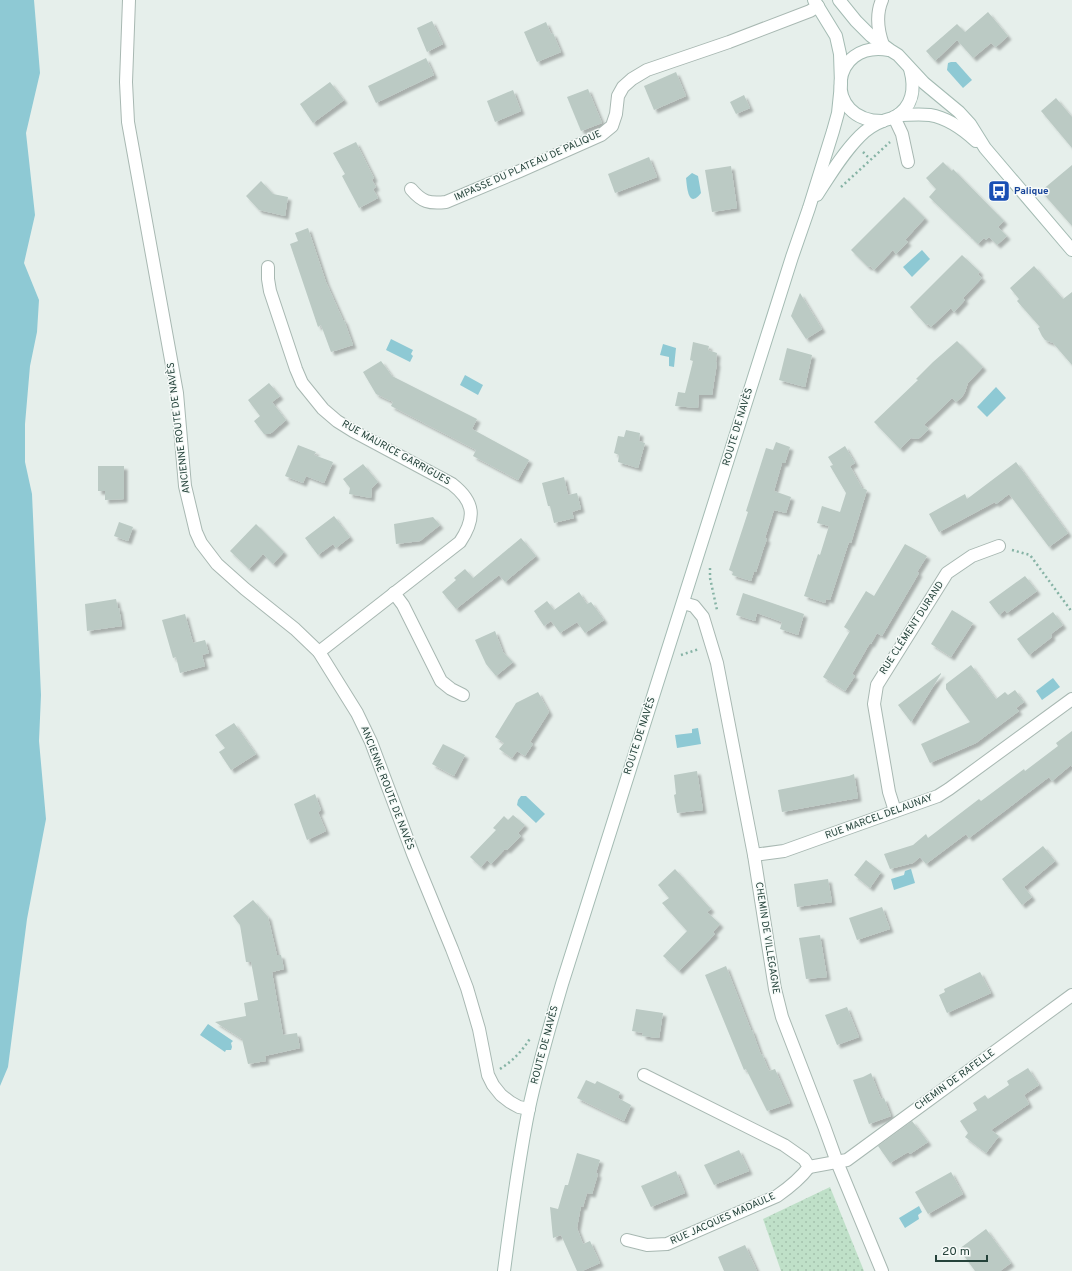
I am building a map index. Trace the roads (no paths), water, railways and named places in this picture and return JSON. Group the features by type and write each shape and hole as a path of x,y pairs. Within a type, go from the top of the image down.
{"street":[{"name":"ANCIENNE ROUTE DE NAVÈS","path":"129,0 126,82 128,122 177,393 184,486 196,532 209,554 227,573 295,628 319,652 357,713 371,742 412,854 467,988 480,1029 488,1075 493,1085 501,1095 515,1104 529,1109"},
{"path":"839,0 856,21 871,36 905,61 910,69 924,83 959,112 970,124 985,148 1072,250"},
{"path":"882,0 878,17 878,27 886,48"},
{"path":"816,3 836,36 840,54 842,94 846,104 853,112 862,118 872,121 929,115 942,118 953,123 985,148"},
{"name":"IMPASSE DU PLATEAU DE PALIQUE","path":"411,189 418,197 426,202 446,202 594,138 607,131 612,126 616,114 618,96 623,87 632,79 647,70 729,42 810,11 816,3"},
{"path":"809,208 838,113 843,72 848,62 857,54 867,50 886,48"},
{"path":"809,208 837,164 853,143 866,131 892,118 907,106 913,94 914,81 910,69"},
{"path":"892,118 902,134 908,162"},
{"name":"ROUTE DE NAVÈS","path":"504,1271 529,1109 536,1077 562,984 792,257 809,208"},
{"name":"RUE MAURICE GARRIGUES","path":"268,267 270,291 296,369 302,383 312,397 323,409 348,428 452,484 467,498 471,508 471,519 468,531 460,542 319,652"},
{"name":"RUE CLÉMENT DURAND","path":"895,811 889,792 874,704 877,685 881,676 947,573 972,556 999,546"},
{"path":"394,593 403,605 441,681 451,689 463,695"},
{"name":"CHEMIN DE VILLEGAGNE","path":"683,603 694,606 707,624 717,663 754,855 778,1003 782,1018 824,1126 836,1162 882,1271"},
{"name":"RUE MARCEL DELAUNAY","path":"754,855 784,851 927,800 949,789 1072,699"},
{"name":"CHEMIN DE RAFELLE","path":"836,1162 846,1160 1072,995"},
{"path":"644,1076 784,1145 804,1159 809,1167 836,1162"},
{"name":"RUE JACQUES MADAULE","path":"627,1240 647,1245 667,1244 777,1196 801,1178 809,1167"}],"water":[{"path":"0,0 34,0 40,73 26,133 35,215 24,263 39,300 37,332 30,366 25,424 25,462 32,494 41,695 39,741 46,819 27,919 8,1067 0,1086"},
{"path":"956,62 972,80 963,88 947,70 948,63"},
{"path":"692,173 698,176 701,193 697,198 693,199 689,195 686,178"},
{"path":"922,250 930,259 912,277 903,267"},
{"path":"391,339 413,350 411,354 413,356 410,362 386,350"},
{"path":"663,344 676,348 674,367 669,366 669,357 660,355"},
{"path":"465,375 483,385 478,395 460,385"},
{"path":"996,387 1006,398 987,417 977,407"},
{"path":"1053,678 1060,687 1042,700 1036,691"},
{"path":"698,728 701,744 677,748 675,735 692,733 692,729"},
{"path":"521,796 526,796 545,814 536,823 517,805"},
{"path":"911,869 915,883 894,890 891,879 904,875 905,871"},
{"path":"208,1024 233,1041 231,1043 231,1050 226,1050 225,1052 200,1035"},
{"path":"919,1206 922,1212 918,1215 919,1219 905,1228 899,1218"}],"place":[{"name":"Palique","path":"999,191"}]}
